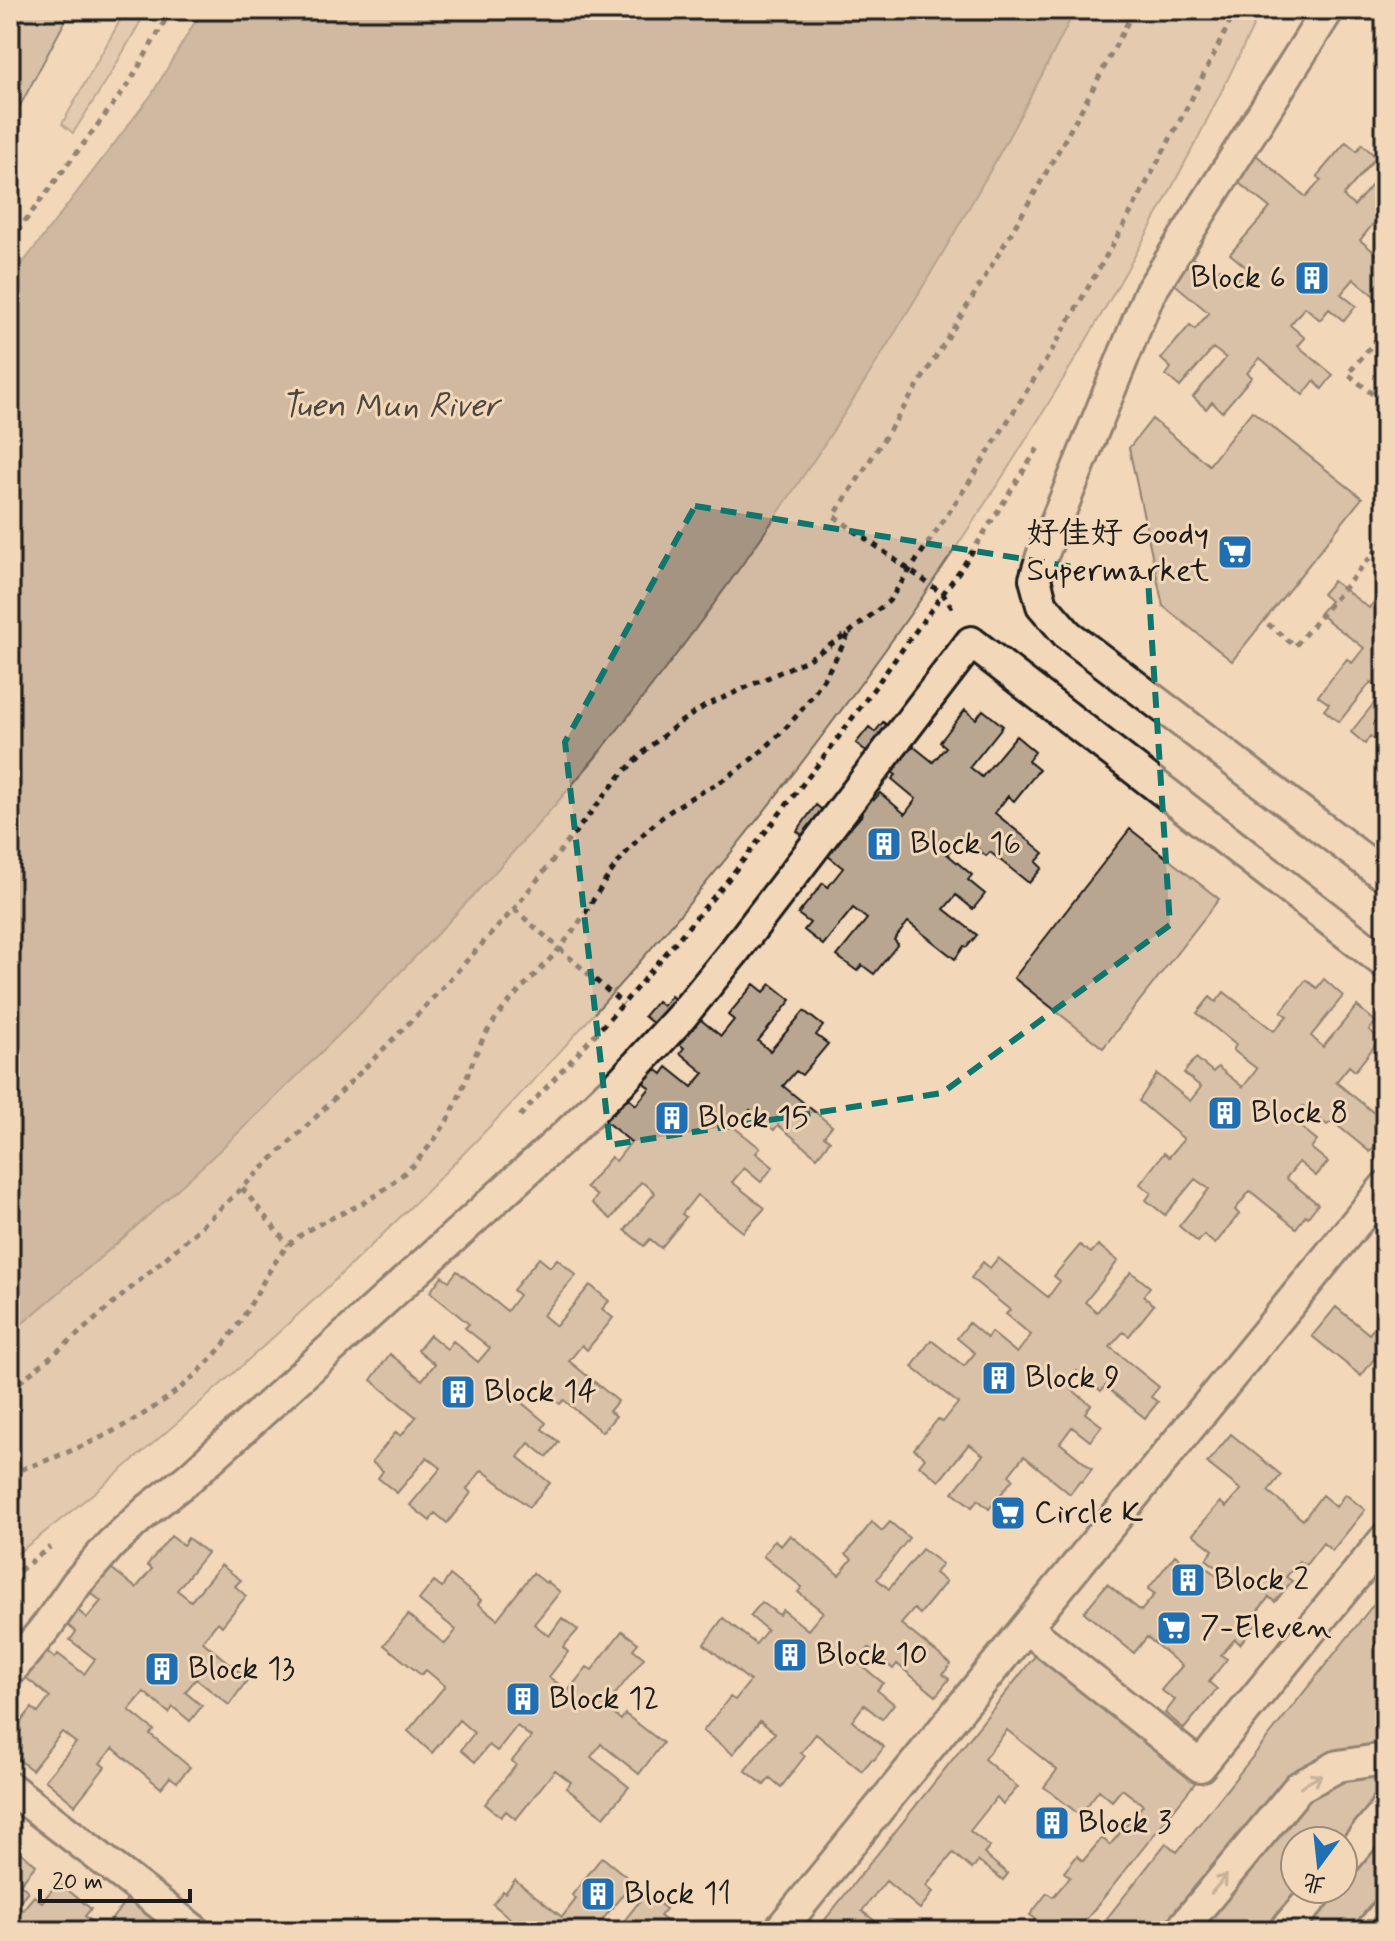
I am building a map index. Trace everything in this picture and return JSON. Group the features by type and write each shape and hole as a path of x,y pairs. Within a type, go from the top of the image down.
{"lane":[{"path":"1328,10 1149,294 1035,579 1042,605 1068,635 1385,876"},
{"path":"10,1671 111,1544 189,1478 624,1079 681,1017 733,953 971,642 1385,963"},
{"path":"779,1931 1385,1187"},
{"path":"1027,1628 1200,1766 1385,1539"},
{"path":"1180,1931 1299,1787 1338,1766 1385,1759"},
{"path":"10,1788 195,1931"},
{"path":"1359,1843 1385,1813"},
{"path":"1284,1931 1306,1905"},
{"path":"1371,1931 1385,1914"}],"path":[{"path":"10,241 130,82 171,10"},
{"path":"971,642 943,594 834,516 962,315 1045,174 1134,10"},
{"path":"10,1390 199,1229 316,1117 419,1013 514,909 620,776 659,740 705,706 807,660 889,601 972,478 1051,352 1124,225 1236,10"},
{"path":"1385,329 1348,374 1385,404"},
{"path":"513,1124 623,1004 727,881 809,776 943,594 1040,445"},
{"path":"1268,624 1295,646 1385,540"},
{"path":"10,1473 75,1449 122,1427 184,1387 213,1358 238,1326 271,1266 288,1245 308,1230 361,1204 389,1186 414,1164 438,1135 458,1101 485,1035 503,1007 559,949 618,863 648,829 683,802 752,759 781,734 807,705 831,670 850,632"},
{"path":"514,909 623,1004"},
{"path":"242,1188 288,1245"},
{"path":"10,1578 56,1542"}],"highlighted area":[{"path":"695,506 1148,579 1170,925 942,1093 610,1145 565,742"}],"shaded area":[{"path":"126,10 147,10 73,133 62,124"},
{"path":"1075,10 1261,10 1171,189 1072,364 965,534 850,698 727,857 597,1010 460,1157 317,1297 167,1432 10,1559 10,1334 123,1238 246,1125 365,1009 480,888 591,763 677,653 759,540 990,171"}],"water":[{"name":"Tuen Mun River","path":"202,10 1075,10 968,209 870,373 737,572 642,699 477,892 322,1052 163,1203 10,1334 10,280 152,94"}],"building":[{"path":"14,10 71,10 12,121 10,18"},
{"name":"Block 6","path":"1346,142 1357,151 1362,144 1376,157 1343,196 1354,206 1385,170 1385,219 1378,228 1373,224 1360,240 1385,261 1385,305 1354,279 1341,294 1356,306 1344,321 1329,309 1320,320 1305,307 1290,325 1305,338 1298,346 1333,375 1322,389 1314,381 1303,395 1260,358 1247,373 1252,377 1222,412 1212,402 1206,409 1193,397 1226,358 1213,348 1180,387 1166,375 1171,368 1161,359 1190,325 1195,329 1209,313 1158,270 1178,246 1213,275 1220,268 1236,281 1247,268 1230,254 1270,208 1234,179 1255,154 1306,197 1321,180 1317,176"},
{"name":"好佳好 Goody Supermarket","path":"1252,411 1362,498 1232,661 1163,606 1129,448 1152,419 1209,465"},
{"path":"1333,581 1369,608 1376,600 1385,608 1385,742 1382,746 1370,736 1365,744 1351,732 1383,692 1371,682 1339,722 1324,710 1329,704 1318,696 1347,659 1352,663 1364,648 1319,614 1330,601 1322,594"},
{"name":"Block 16","path":"965,710 976,719 983,710 1003,726 970,767 982,777 1016,736 1035,752 1028,761 1039,770 1014,801 1008,796 995,813 1044,853 1036,862 1042,868 1029,883 990,852 986,856 962,836 947,854 972,875 968,880 985,894 973,909 956,895 944,909 977,935 955,959 908,922 894,940 898,944 874,974 862,965 857,971 837,956 867,919 853,908 823,945 804,930 810,923 798,914 823,883 828,887 843,868 797,831 816,805 848,831 862,815 845,801 856,787 874,800 880,793 905,814 916,799 892,779 896,775 856,743 869,727 875,732 883,722 933,762 946,747 940,742"},
{"path":"1130,829 1219,899 1103,1048 1014,978"},
{"name":"Block 8","path":"1324,979 1343,996 1311,1036 1323,1047 1357,1006 1376,1022 1369,1030 1380,1039 1355,1071 1349,1066 1336,1082 1385,1122 1377,1132 1383,1137 1370,1152 1332,1121 1327,1125 1303,1106 1292,1120 1317,1140 1311,1148 1328,1162 1316,1176 1299,1162 1286,1178 1318,1204 1308,1217 1306,1215 1296,1228 1250,1191 1235,1210 1239,1214 1215,1244 1204,1235 1198,1242 1179,1226 1209,1189 1195,1179 1165,1215 1146,1200 1151,1193 1140,1184 1164,1153 1169,1157 1184,1139 1139,1101 1157,1074 1190,1101 1201,1087 1184,1073 1196,1058 1213,1072 1218,1067 1243,1087 1257,1069 1233,1050 1236,1045 1197,1013 1210,997 1216,1002 1224,992 1274,1031 1287,1016 1281,1012 1306,980 1317,988"},
{"name":"Block 15","path":"754,984 764,992 771,984 791,1000 758,1041 770,1051 804,1011 823,1026 816,1035 828,1044 802,1075 796,1071 783,1086 832,1126 824,1136 830,1141 817,1157 778,1125 774,1130 750,1110 735,1128 760,1148 756,1153 773,1167 761,1182 744,1168 732,1182 765,1208 743,1232 697,1195 682,1214 686,1217 661,1248 650,1239 644,1246 625,1230 655,1193 649,1187 641,1182 611,1219 592,1203 597,1196 586,1187 611,1157 616,1161 631,1142 585,1105 604,1078 636,1105 650,1088 632,1074 644,1060 662,1074 667,1067 692,1087 704,1073 680,1053 684,1048 644,1016 657,1001 663,1006 671,996 721,1036 734,1020 728,1015"},
{"name":"Block 9","path":"1080,1245 1091,1253 1098,1245 1118,1261 1085,1302 1097,1312 1131,1272 1150,1287 1143,1296 1154,1305 1129,1336 1123,1332 1110,1347 1159,1387 1151,1397 1158,1402 1145,1418 1105,1386 1101,1391 1077,1371 1065,1384 1091,1405 1085,1413 1102,1426 1090,1441 1072,1427 1060,1443 1092,1469 1082,1482 1070,1494 1024,1456 1009,1475 1013,1479 989,1509 978,1500 972,1507 953,1492 983,1455 969,1444 939,1481 919,1465 925,1458 914,1449 938,1419 943,1422 958,1403 912,1367 931,1340 964,1366 975,1353 957,1338 969,1323 987,1338 991,1332 1017,1353 1031,1335 1006,1314 1010,1310 971,1278 983,1262 990,1268 998,1258 1048,1297 1060,1281 1054,1276"},
{"name":"Block 14","path":"539,1258 550,1267 557,1259 576,1275 543,1315 556,1326 590,1285 609,1301 602,1309 613,1318 587,1350 582,1345 569,1361 618,1401 609,1411 616,1416 602,1432 564,1400 560,1404 535,1385 521,1402 546,1423 542,1429 559,1442 547,1457 529,1443 518,1457 550,1483 529,1507 482,1470 467,1489 471,1493 447,1523 435,1513 430,1521 410,1505 441,1468 427,1457 397,1493 378,1478 383,1471 372,1462 396,1432 401,1436 416,1417 371,1380 390,1354 422,1380 435,1364 418,1350 430,1335 447,1349 453,1341 478,1362 490,1348 465,1328 469,1324 430,1292 442,1276 449,1281 457,1271 507,1311 519,1295 513,1290"},
{"path":"1385,1300 1385,1368 1374,1359 1361,1376 1312,1336 1336,1307 1369,1334 1383,1317 1376,1312"},
{"name":"Block 2","path":"1231,1434 1281,1475 1268,1491 1303,1520 1322,1495 1336,1507 1345,1494 1365,1510 1332,1551 1323,1543 1305,1566 1299,1561 1286,1577 1292,1581 1275,1602 1269,1597 1251,1619 1257,1623 1240,1644 1235,1639 1221,1655 1227,1659 1209,1682 1217,1689 1184,1729 1165,1713 1175,1700 1161,1690 1182,1666 1147,1637 1134,1653 1084,1612 1107,1584 1141,1611 1155,1594 1148,1589 1175,1555 1195,1572 1202,1564 1225,1583 1230,1578 1206,1559 1213,1550 1193,1534 1220,1502 1226,1507 1241,1490 1207,1463"},
{"name":"Block 10","path":"872,1522 882,1531 890,1522 909,1538 877,1579 889,1589 922,1549 942,1564 935,1573 946,1582 920,1614 914,1609 901,1624 951,1664 943,1674 949,1679 936,1696 897,1664 893,1669 869,1648 857,1662 883,1683 877,1690 894,1704 882,1719 864,1705 852,1721 884,1747 862,1771 816,1734 801,1753 805,1756 781,1787 770,1778 764,1785 745,1770 775,1733 760,1721 733,1754 703,1731 730,1697 735,1700 750,1681 704,1644 723,1618 756,1644 767,1630 750,1616 762,1602 779,1615 783,1610 808,1630 823,1612 798,1592 802,1587 763,1556 775,1540 781,1546 790,1535 839,1575 852,1559 846,1554"},
{"name":"Block 13","path":"171,1536 183,1545 188,1538 207,1553 177,1590 191,1601 221,1565 241,1580 235,1586 246,1596 222,1626 218,1622 202,1641 248,1679 229,1705 196,1679 185,1692 202,1706 190,1721 173,1707 169,1713 144,1692 129,1710 154,1730 150,1734 190,1767 177,1782 170,1777 161,1788 113,1748 100,1763 105,1767 75,1805 45,1780 76,1743 62,1732 32,1770 10,1753 10,1735 32,1708 38,1713 50,1697 10,1665 10,1634 16,1626 55,1658 58,1654 84,1674 95,1659 70,1640 76,1632 59,1618 70,1604 87,1618 101,1601 68,1575 90,1551 136,1588 152,1569 147,1565"},
{"name":"Block 12","path":"533,1573 560,1592 534,1624 549,1636 562,1618 578,1630 563,1647 568,1652 549,1677 568,1691 587,1667 592,1670 622,1631 638,1643 633,1649 644,1658 605,1707 621,1720 625,1714 663,1743 639,1774 601,1744 591,1757 629,1787 604,1817 566,1788 571,1782 555,1770 516,1819 506,1811 501,1817 485,1804 516,1765 512,1761 531,1737 517,1726 497,1751 489,1745 475,1762 461,1750 474,1733 459,1720 432,1753 408,1731 445,1686 426,1670 421,1675 384,1645 408,1615 445,1644 451,1637 456,1630 419,1600 434,1581 442,1587 450,1575 481,1600 478,1604 497,1619"},
{"path":"1385,1590 1385,1931 1097,1931 1166,1843 1177,1852"},
{"path":"1039,1651 1199,1778 1077,1931 816,1931"},
{"name":"Block 3","path":"1007,1730 1057,1770 1044,1787 1080,1815 1099,1790 1112,1801 1122,1789 1143,1805 1110,1845 1102,1838 1083,1861 1077,1856 1064,1872 1070,1877 1053,1897 1047,1893 1030,1915 1036,1919 1026,1931 888,1931 862,1911 886,1881 920,1909 933,1892 926,1886 953,1853 972,1869 979,1861 1003,1880 1008,1874 984,1854 990,1847 970,1831 997,1797 1003,1804 1018,1787 984,1759"},
{"path":"10,1844 36,1865 20,1884 28,1891 10,1913"},
{"name":"Block 11","path":"602,1857 633,1882 603,1919 617,1930 646,1893 666,1909 660,1916 672,1925 667,1931 525,1931 493,1904 515,1880 562,1917 576,1899 572,1895"},
{"path":"58,1882 91,1909 85,1916 103,1930 130,1896 159,1920 150,1931 10,1931 10,1916 15,1919 34,1896 42,1902"}],"place":[{"name":"Block 6","path":"1312,278"},
{"name":"好佳好 Goody Supermarket","path":"1235,552"},
{"name":"Block 16","path":"884,844"},
{"name":"Block 8","path":"1225,1113"},
{"name":"Block 15","path":"672,1118"},
{"name":"Block 9","path":"999,1378"},
{"name":"Block 14","path":"458,1392"},
{"name":"Circle K","path":"1008,1513"},
{"name":"Block 2","path":"1188,1580"},
{"name":"7-Eleven","path":"1174,1628"},
{"name":"Block 10","path":"790,1655"},
{"name":"Block 13","path":"162,1669"},
{"name":"Block 12","path":"523,1699"},
{"name":"Block 3","path":"1052,1823"},
{"name":"Block 11","path":"598,1894"}]}
